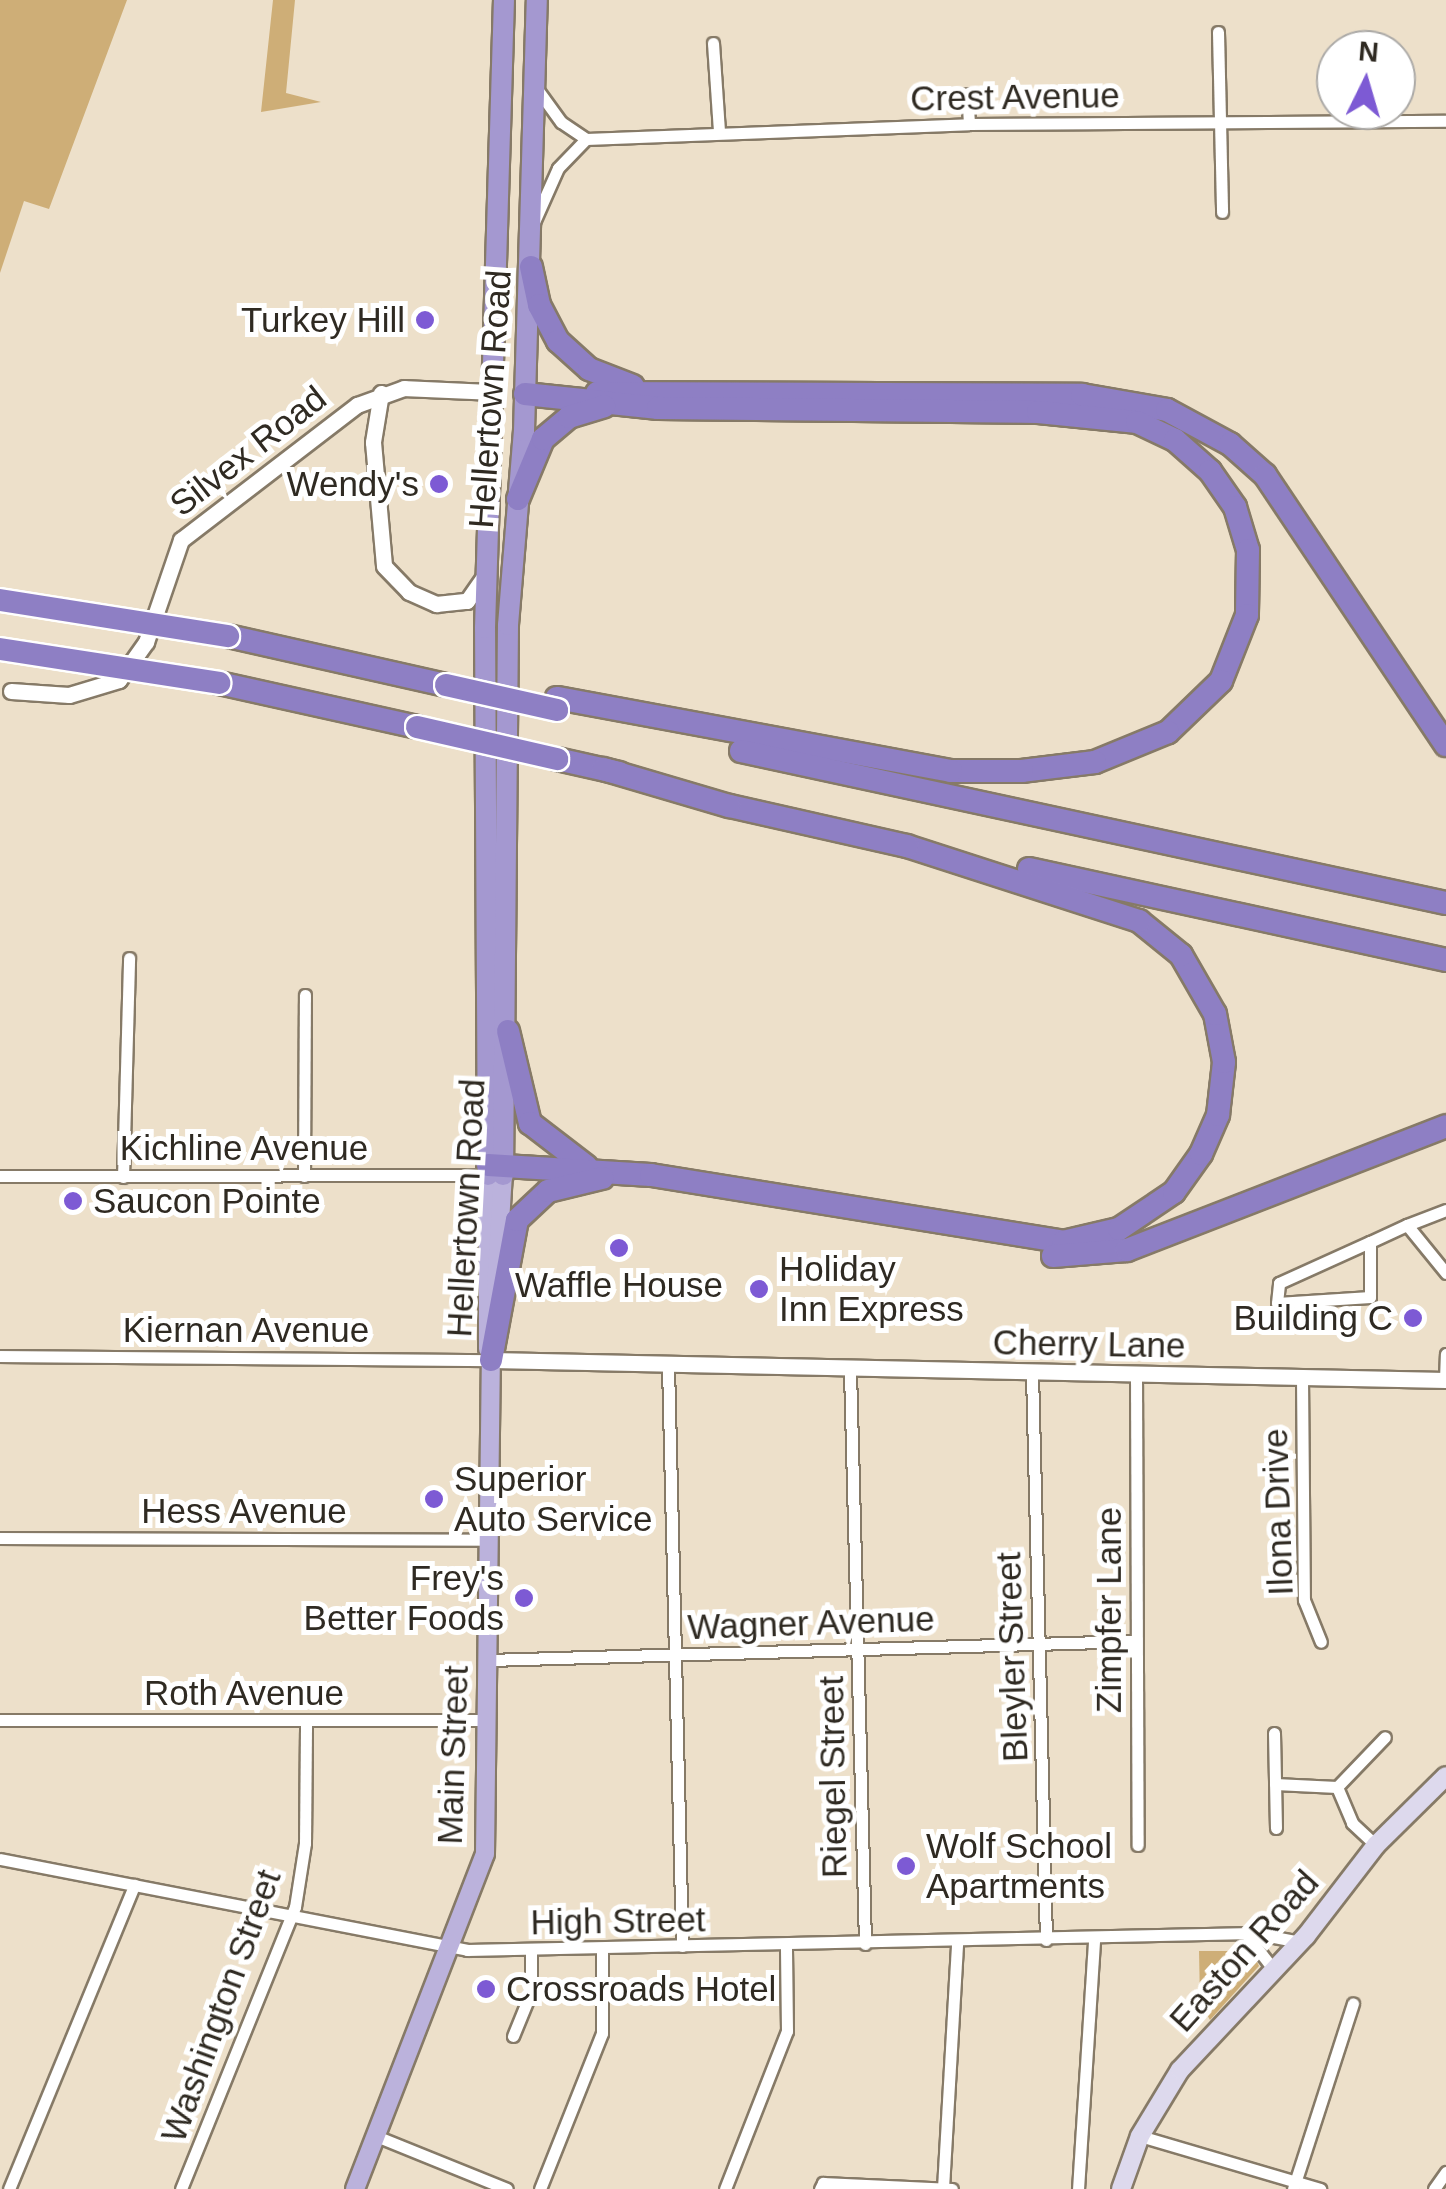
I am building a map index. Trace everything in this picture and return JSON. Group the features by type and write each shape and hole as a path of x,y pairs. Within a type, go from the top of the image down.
{"highway":[{"name":"Hellertown Road","path":"495,1170 486,549 504,0"},
{"name":"Hellertown Road","path":"495,1170 508,1031 507,649 531,267 536,0"},
{"path":"531,267 542,314 574,357 623,384 661,389"},
{"path":"525,394 661,389 1082,395 1130,400 1188,418 1265,475 1446,746"},
{"path":"0,600 228,636 446,685 918,766 1061,768 1122,754 1188,719 1227,672 1248,615 1248,550 1235,507 1191,454 1137,422 1038,412 619,405 494,392"},
{"path":"518,498 530,459 550,431 578,412 619,405"},
{"path":"0,650 219,684 1446,960"},
{"path":"557,704 1446,903"},
{"path":"495,1170 596,1173 990,1234 1076,1241 1119,1229 1174,1192 1213,1130 1224,1078 1215,1014 1192,970 1167,942 1121,912 907,846 728,806 603,769"},
{"path":"508,1031 530,1123 596,1173 1016,1252 1094,1255 1138,1246 1446,1126"},
{"path":"491,1360 518,1220 548,1191 596,1173"}],"main road":[{"name":"Hellertown Road","path":"491,1360 495,1170"},
{"name":"Main Street","path":"355,2189 485,1854 491,1360"},
{"name":"Easton Road","path":"1120,2189 1140,2136 1180,2070 1300,1942 1376,1846 1446,1776"}],"street":[{"path":"1218,32 1222,212"},
{"path":"713,43 719,130"},
{"path":"532,224 558,168 586,139 562,122 534,84"},
{"path":"967,94 969,124"},
{"name":"Crest Avenue","path":"586,139 719,130 969,124 1446,121"},
{"name":"Silvex Road","path":"10,691 69,695 119,680 146,642 181,540 381,392 494,392"},
{"path":"381,392 374,462 378,544 387,570 422,600 459,604 479,589 486,549"},
{"path":"123,1177 128,958"},
{"path":"304,1176 306,995"},
{"name":"Kichline Avenue","path":"0,1176 304,1176 495,1170"},
{"path":"1370,1242 1370,1297 1278,1302 1278,1283 1407,1225 1446,1210"},
{"path":"1407,1225 1446,1272"},
{"path":"1446,1354 1446,1380"},
{"name":"Kiernan Avenue","path":"0,1356 491,1360"},
{"name":"Cherry Lane","path":"491,1360 1446,1380"},
{"path":"668,1365 679,1655 682,1946"},
{"name":"Riegel Street","path":"850,1370 865,1944"},
{"name":"Bleyler Street","path":"1032,1372 1046,1940"},
{"name":"Zimpfer Lane","path":"1136,1375 1138,1845"},
{"name":"Ilona Drive","path":"1302,1378 1304,1600 1322,1642"},
{"name":"Hess Avenue","path":"0,1538 488,1540"},
{"name":"Wagner Avenue","path":"488,1660 1136,1640"},
{"name":"Roth Avenue","path":"0,1720 488,1720"},
{"name":"Washington Street","path":"181,2189 292,1916 305,1844 306,1720"},
{"path":"1274,1733 1276,1828"},
{"path":"1337,1788 1385,1737"},
{"path":"1275,1784 1337,1788"},
{"path":"1337,1788 1352,1823 1376,1846"},
{"name":"High Street","path":"0,1859 450,1949 786,1946 1250,1934 1292,1936 1300,1942"},
{"path":"9,2189 134,1885"},
{"path":"1250,1934 1274,1970"},
{"path":"1078,2189 1094,1939"},
{"path":"944,2188 957,1942"},
{"path":"725,2189 787,2031 786,1946"},
{"path":"540,2189 602,2033 602,1948"},
{"path":"513,2036 531,1992 531,1950"},
{"path":"1294,2186 1353,2004"},
{"path":"376,2136 507,2189"},
{"path":"1140,2136 1294,2186 1320,2189"},
{"path":"1434,2189 1446,2172"},
{"path":"821,2186 952,2189"}],"shaded area":[{"path":"0,0 127,0 49,209 24,201 0,273"},
{"path":"273,0 295,0 286,93 321,102 261,112"},
{"path":"1199,1951 1252,1951 1259,1966 1210,2020 1200,2002"}],"place":[{"name":"Turkey Hill","path":"425,320"},
{"name":"Wendy's","path":"439,484"},
{"name":"Saucon Pointe","path":"73,1201"},
{"name":"Waffle House","path":"619,1248"},
{"name":"Holiday Inn Express","path":"759,1289"},
{"name":"Building C","path":"1413,1318"},
{"name":"Superior Auto Service","path":"434,1499"},
{"name":"Frey's Better Foods","path":"524,1598"},
{"name":"Wolf School Apartments","path":"906,1866"},
{"name":"Crossroads Hotel","path":"486,1989"}]}
